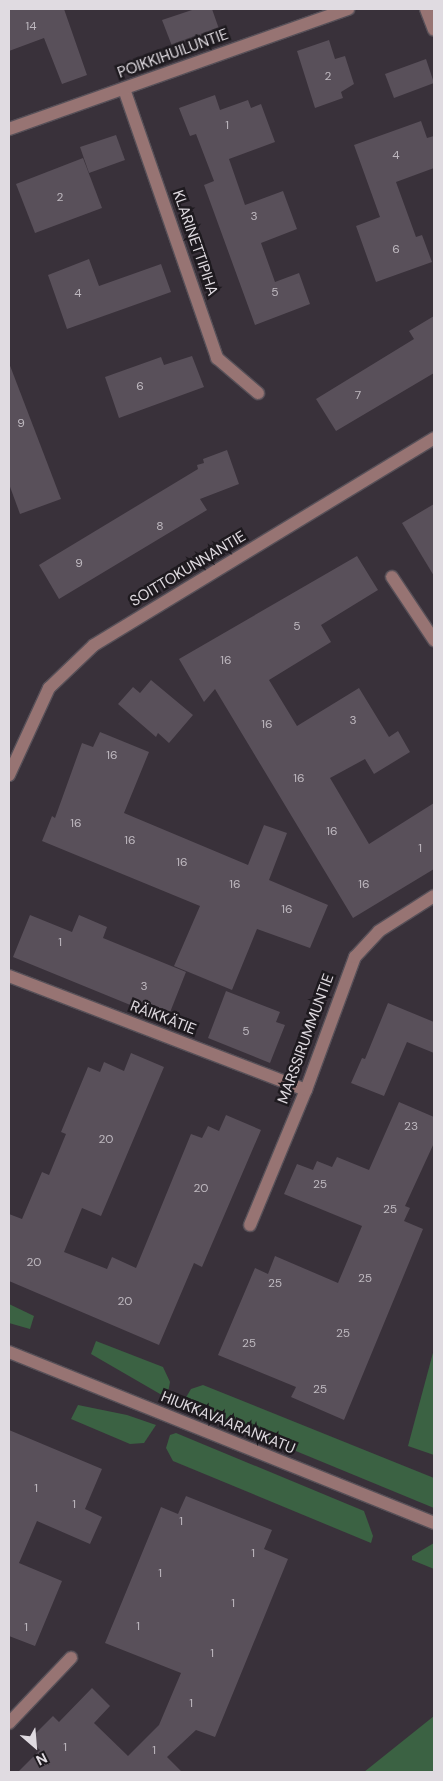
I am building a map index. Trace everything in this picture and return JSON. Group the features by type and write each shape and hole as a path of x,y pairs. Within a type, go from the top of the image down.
{"street":[{"name":"POIKKIHUILUNTIE","path":"9,129 348,9"},
{"path":"426,9 434,30"},
{"name":"KLARINETTIPIHA","path":"124,89 217,358 258,393"},
{"name":"SOITTOKUNNANTIE","path":"9,775 49,688 94,645 434,438"},
{"path":"392,577 434,640"},
{"name":"MARSSIRUMMUNTIE","path":"250,1225 306,1090 355,957 379,931 434,896"},
{"name":"RÄIKKÄTIE","path":"9,976 306,1090"},
{"name":"HIUKKAVAARANKATU","path":"9,1352 434,1523"},
{"path":"9,1723 71,1658"}],"green space":[{"path":"9,1304 34,1316 30,1329 9,1323"},
{"path":"96,1341 163,1367 170,1382 167,1398 91,1354"},
{"path":"434,1349 434,1455 408,1446"},
{"path":"203,1385 434,1478 434,1508 182,1404 191,1389"},
{"path":"78,1405 127,1415 156,1425 144,1443 130,1444 71,1419"},
{"path":"176,1433 364,1511 373,1536 371,1543 173,1461 166,1448 170,1435"},
{"path":"434,1543 434,1569 412,1560 412,1556"},
{"path":"434,1716 434,1772 364,1772"}],"building":[{"path":"9,9 64,9 87,75 62,84 44,38 9,51"},
{"path":"195,9 212,9 219,29 172,46 162,20"},
{"path":"329,40 335,59 345,56 354,84 341,92 343,98 315,108 297,51"},
{"path":"426,59 434,83 394,98 385,74"},
{"path":"215,95 220,110 248,100 251,108 261,104 275,142 229,159 245,205 283,191 297,229 261,243 275,282 299,273 310,304 255,325 204,185 214,181 196,134 190,136 179,108"},
{"path":"421,121 427,138 434,136 434,168 396,182 416,237 422,235 432,262 376,282 356,226 380,217 354,145"},
{"path":"116,135 125,160 89,173 80,147"},
{"path":"83,158 102,208 35,233 16,184"},
{"path":"89,259 99,286 161,264 171,292 67,329 48,275"},
{"path":"434,316 434,373 336,431 316,399 414,339 409,331"},
{"path":"192,356 204,387 119,418 105,377 161,357 164,365"},
{"path":"9,363 61,499 20,514 9,484"},
{"path":"227,450 239,484 200,499 207,510 59,599 39,565 198,469 197,465 204,463 203,459"},
{"path":"434,504 434,576 402,523"},
{"path":"357,556 378,590 321,625 331,642 269,680 297,726 359,688 389,737 398,731 410,752 374,774 365,759 330,778 369,844 434,803 434,869 353,918 215,689 204,702 179,659"},
{"path":"151,680 193,715 169,743 158,733 156,737 118,704 133,687 140,693"},
{"path":"100,732 149,752 124,813 248,865 264,825 287,833 269,880 328,905 310,948 257,929 232,990 174,966 200,906 42,841 52,816 55,818 82,743 93,747"},
{"path":"30,915 72,932 79,915 107,927 103,938 186,972 167,1020 13,957"},
{"path":"226,991 280,1012 276,1022 285,1025 270,1063 208,1038"},
{"path":"388,1003 434,1022 434,1053 407,1042 384,1096 351,1083 362,1058 365,1059"},
{"path":"131,1053 164,1067 101,1216 82,1208 64,1252 107,1269 112,1257 136,1268 191,1134 202,1138 208,1126 219,1131 226,1115 261,1130 202,1267 194,1263 159,1345 9,1281 9,1214 22,1219 42,1172 49,1175 66,1134 61,1132 88,1067 100,1072 104,1062 124,1071"},
{"path":"399,1102 434,1117 434,1143 405,1206 410,1208 404,1221 423,1229 344,1420 291,1397 296,1387 218,1355 255,1268 268,1274 275,1256 338,1283 362,1226 284,1194 297,1164 313,1170 317,1161 332,1167 337,1157 369,1170"},
{"path":"9,1430 102,1469 85,1509 102,1517 90,1544 37,1521 19,1563 62,1581 35,1646 9,1636"},
{"path":"186,1496 272,1530 264,1549 288,1559 215,1737 196,1730 167,1757 182,1772 18,1772 40,1750 29,1740 53,1716 59,1722 92,1688 110,1706 94,1723 128,1756 159,1725 181,1673 105,1643 161,1507 178,1514"}]}
